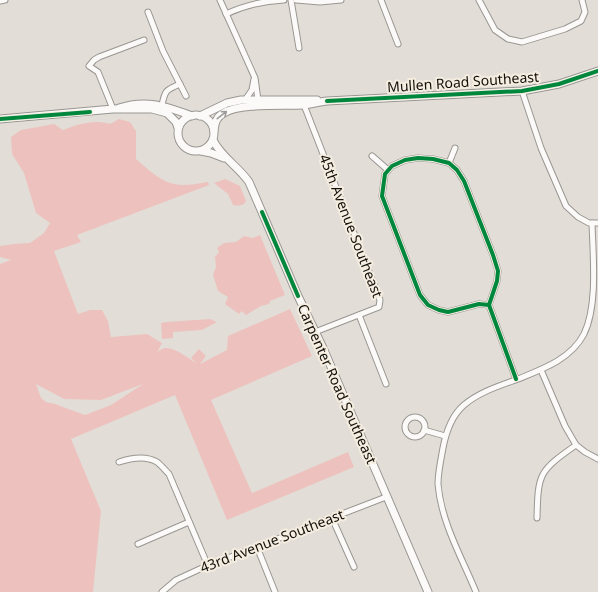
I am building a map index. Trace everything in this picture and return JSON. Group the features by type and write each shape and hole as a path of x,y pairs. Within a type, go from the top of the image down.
{"street":[{"path":"0,1 5,0"},
{"path":"220,0 255,78 258,100 256,102 238,107"},
{"path":"226,14 241,7 253,4 284,0"},
{"path":"291,0 299,48"},
{"path":"296,0 320,2 341,0"},
{"path":"381,0 398,44"},
{"path":"478,0 495,30 508,40 522,42 565,29 581,21 585,12 582,0"},
{"path":"148,12 163,51 186,96"},
{"path":"114,109 98,72 89,66 99,57 144,40"},
{"name":"Mullen Road Southeast","path":"214,131 215,123 218,118 224,113 238,107 304,105 327,101 522,91 559,84 598,71"},
{"path":"245,100 252,90 255,78"},
{"path":"162,105 163,95 169,89 180,84"},
{"path":"522,91 541,148 566,206 578,217 589,223 598,224"},
{"name":"Mullen Road Southeast","path":"200,116 227,103 245,100 308,99 327,101"},
{"path":"0,119 114,109 152,109 162,111 173,119 178,128 178,135 181,144 188,150 195,152 201,151 208,147 213,140 214,131 211,122 200,116 192,116 152,103 128,105 114,109"},
{"name":"45th Avenue Southeast","path":"304,105 380,300 379,307 315,332"},
{"path":"178,128 183,120 192,116"},
{"name":"Carpenter Road Southeast","path":"213,140 220,151 241,171 249,182 428,592"},
{"path":"449,163 455,148"},
{"name":"Carpenter Road Southeast","path":"201,151 215,154 229,161"},
{"path":"372,156 388,170"},
{"path":"489,305 479,304 448,312 428,305 420,295 382,196 385,174 392,166 418,158 433,159 449,163 458,170 464,181 498,271 497,281 489,305 516,379"},
{"path":"476,592 448,526 440,501 438,482 446,436 453,417 463,405 483,392 541,370 561,360 575,348 584,334 591,317 594,293 592,223"},
{"path":"359,315 386,384"},
{"path":"541,370 576,445 598,459"},
{"path":"411,418 417,418 424,424 424,430 418,437 412,437 405,431 405,425 411,418"},
{"path":"424,430 446,436"},
{"path":"537,518 539,481 544,470 576,445"},
{"path":"119,462 131,458 142,458 157,462 169,474 208,566"},
{"name":"43rd Avenue Southeast","path":"162,592 176,580 208,566 386,497"},
{"path":"332,518 354,567"},
{"path":"138,544 189,522"},
{"path":"257,547 275,592"}],"shaded area":[{"path":"119,119 130,122 136,131 136,159 163,180 182,185 208,182 209,185 77,235 81,242 54,251 78,314 90,310 102,310 108,321 111,337 147,334 162,343 158,351 166,348 175,350 197,364 191,358 199,349 206,356 200,364 227,350 228,336 290,309 312,356 211,400 252,493 348,452 354,467 227,520 175,395 71,439 101,511 93,592 0,592 0,264 11,260 0,257 0,246 30,243 44,233 50,223 36,213 24,173 12,154 11,137 21,130 54,124 63,130 86,123 110,124","holes":["36,384 64,399 101,400 143,384 111,405 85,415 46,402 41,398"]},
{"path":"225,179 240,186 246,201 244,204 233,205 228,194 214,183"},
{"path":"260,235 285,295 270,301 269,304 261,306 246,315 242,311 239,314 225,304 228,297 218,291 213,275 216,267 215,257 219,252 217,248 224,243 236,242 244,236 253,238"},
{"path":"210,319 217,322 202,330 173,332 173,338 162,339 161,323"}],"cycle path":[{"path":"327,101 522,91 559,84 598,71"},
{"path":"0,119 90,112"},
{"path":"489,305 479,304 448,312 428,305 420,295 382,196 385,174 392,166 405,160 418,158 433,159 449,163 457,170 464,181 498,271 497,281 489,305 516,379"},
{"path":"262,212 298,296"}]}
